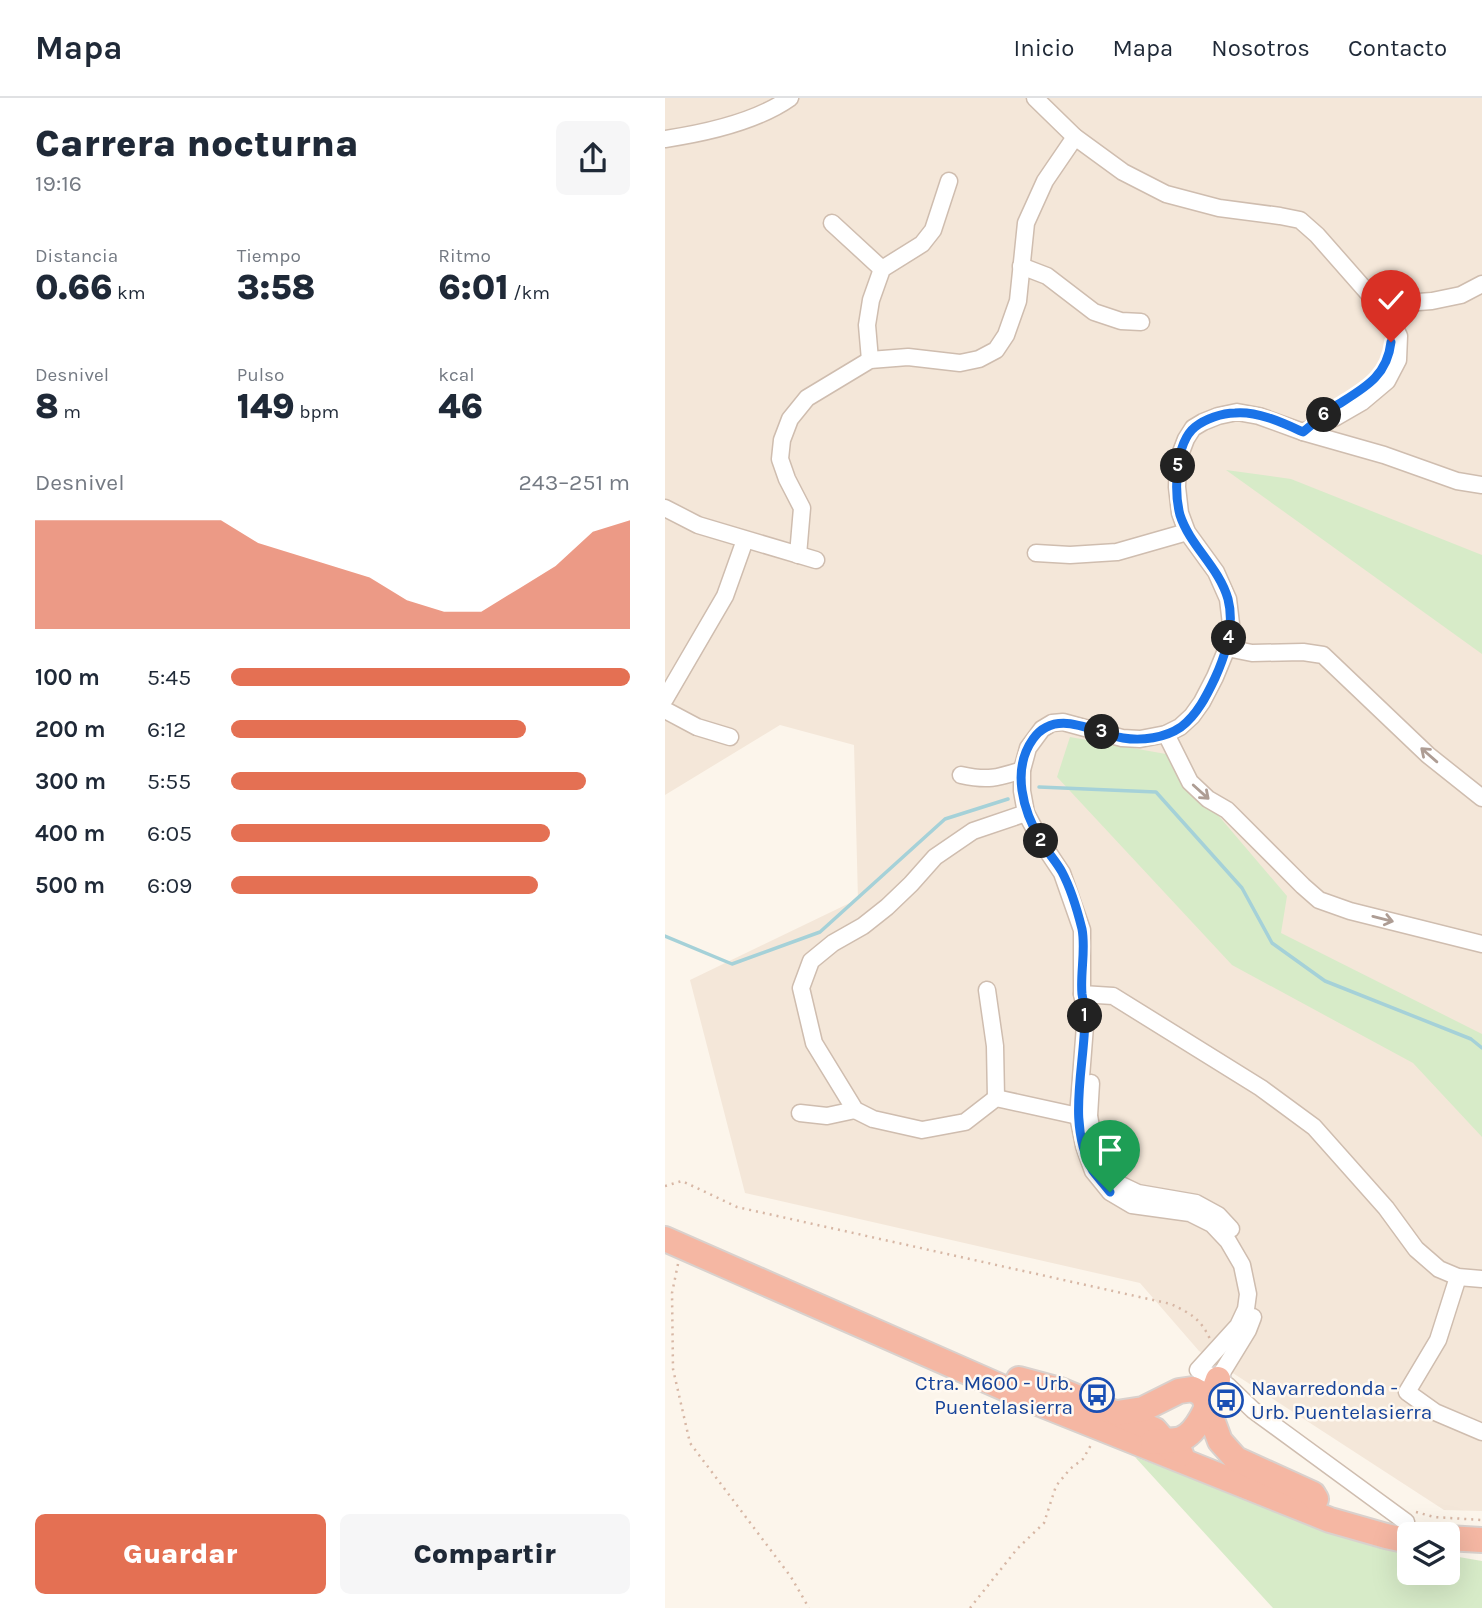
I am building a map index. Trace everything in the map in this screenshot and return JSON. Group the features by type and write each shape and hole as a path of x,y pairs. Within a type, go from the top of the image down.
{"highway":[{"path":"673,1243 1038,1403 1330,1520 1386,1536 1397,1530"},
{"path":"761,1282 875,1322 1164,1440 1397,1528"},
{"path":"1117,1413 1143,1409 1208,1374"},
{"path":"1038,1403 1045,1401 1063,1406 1153,1442 1181,1439 1196,1426 1208,1407 1208,1374"},
{"path":"1019,1379 1061,1390 1155,1430 1172,1450 1208,1464 1224,1478"},
{"path":"1164,1440 1162,1421 1170,1403 1179,1391 1193,1389 1203,1395 1220,1441 1236,1459 1313,1494 1316,1499"},
{"path":"1460,1539 1482,1540"},
{"path":"1460,1547 1482,1548"}],"street":[{"path":"665,139 736,123 790,98"},
{"path":"1035,98 1075,137 1123,172 1165,194 1219,208 1300,220 1317,235 1389,318 1399,336 1398,360 1387,381 1362,402 1303,432"},
{"path":"798,555 802,508 780,459 782,440 790,419 807,398 870,360 908,357 960,363 979,359 996,349 1006,335 1018,301 1026,223 1045,180 1075,137"},
{"path":"870,360 867,325 871,300 882,270 922,244 928,237 933,230 949,181"},
{"path":"832,223 882,270"},
{"path":"1021,265 1048,276 1094,312 1121,321 1141,323"},
{"path":"1378,305 1432,301 1461,295 1482,284"},
{"path":"1208,1374 1215,1352 1238,1326 1246,1309 1248,1294 1243,1265 1228,1241 1212,1224 1190,1213 1132,1205 1110,1192 1093,1171 1084,1146 1083,1116 1095,1013 1082,994 1082,930 1062,873 1026,813 1021,770 1034,737 1052,723 1063,722 1122,738 1140,739 1165,734 1180,727 1202,702 1215,677 1227,648 1231,624 1228,599 1216,572 1187,532 1180,513 1177,487 1178,460 1193,428 1218,416 1237,412 1259,416 1457,481 1482,485"},
{"path":"665,508 698,525 816,560"},
{"path":"1036,553 1070,555 1117,552 1187,532"},
{"path":"665,699 725,596 744,540"},
{"path":"1227,648 1252,653 1303,652 1324,655 1429,755 1482,798"},
{"path":"665,710 697,727 730,737"},
{"path":"1165,734 1190,782 1208,799 1227,810 1319,900 1350,911 1482,944"},
{"path":"961,775 979,779 998,778 1021,770"},
{"path":"1026,813 972,831 935,857 911,884 863,926 833,943 811,961 801,988 814,1043 855,1110 873,1119 922,1130 965,1122 996,1098 1083,1116"},
{"path":"987,990 996,1046 996,1098"},
{"path":"1082,994 1113,996 1261,1088 1314,1127 1387,1208 1416,1249 1439,1269 1458,1277 1482,1279"},
{"path":"800,1113 827,1116 855,1110"},
{"path":"1083,1116 1105,1165 1119,1184 1138,1193 1196,1203 1218,1215 1237,1236 1250,1261 1259,1293 1257,1310 1248,1330 1208,1374"},
{"path":"1458,1277 1438,1340 1407,1392 1435,1412 1482,1432"},
{"path":"1208,1374 1229,1386 1253,1410 1404,1522"},
{"path":"1074,1418 1095,1436 1108,1439 1123,1437"}],"path":[{"path":"665,1186 683,1181 737,1207 1171,1304 1187,1311 1203,1324 1215,1352"},
{"path":"673,1243 673,1368 690,1443 791,1577 809,1608"},
{"path":"970,1608 1017,1549 1044,1523 1055,1486 1083,1459 1095,1436"},
{"path":"1415,1522 1434,1517 1482,1520"}],"shaded area":[{"path":"665,98 1482,98 1482,1511 1444,1510 1199,1351 1140,1283 745,1193 690,980 858,899 854,745 780,725 665,795"}],"green space":[{"path":"1226,470 1291,479 1482,555 1482,654"},
{"path":"1070,737 1166,754 1287,896 1281,933 1482,1034 1482,1137 1413,1063 1232,965 1057,777"},
{"path":"1135,1457 1364,1540 1397,1546 1397,1585 1460,1585 1460,1557 1482,1561 1482,1608 1273,1608"}],"waterway":[{"path":"1039,787 1156,792 1242,888 1272,943 1325,981 1471,1039 1482,1048"},
{"path":"665,936 732,964 820,932 945,819 1008,799"}],"place":[{"name":"Ctra. M600 - Urb. Puentelasierra","path":"1097,1395"},
{"name":"Navarredonda - Urb. Puentelasierra","path":"1226,1400"}],"route":[{"path":"1110,1192 1093,1171 1084,1146 1078,1116 1086,1013 1082,994 1082,930 1062,873 1026,813 1021,770 1028,748 1034,737 1052,723 1063,722 1122,738 1140,739 1165,734 1180,727 1192,716 1215,677 1227,648 1231,624 1228,599 1216,572 1187,532 1180,513 1178,460 1186,439 1193,428 1203,422 1237,412 1259,416 1303,432 1379,374 1389,357 1391,342"}]}
